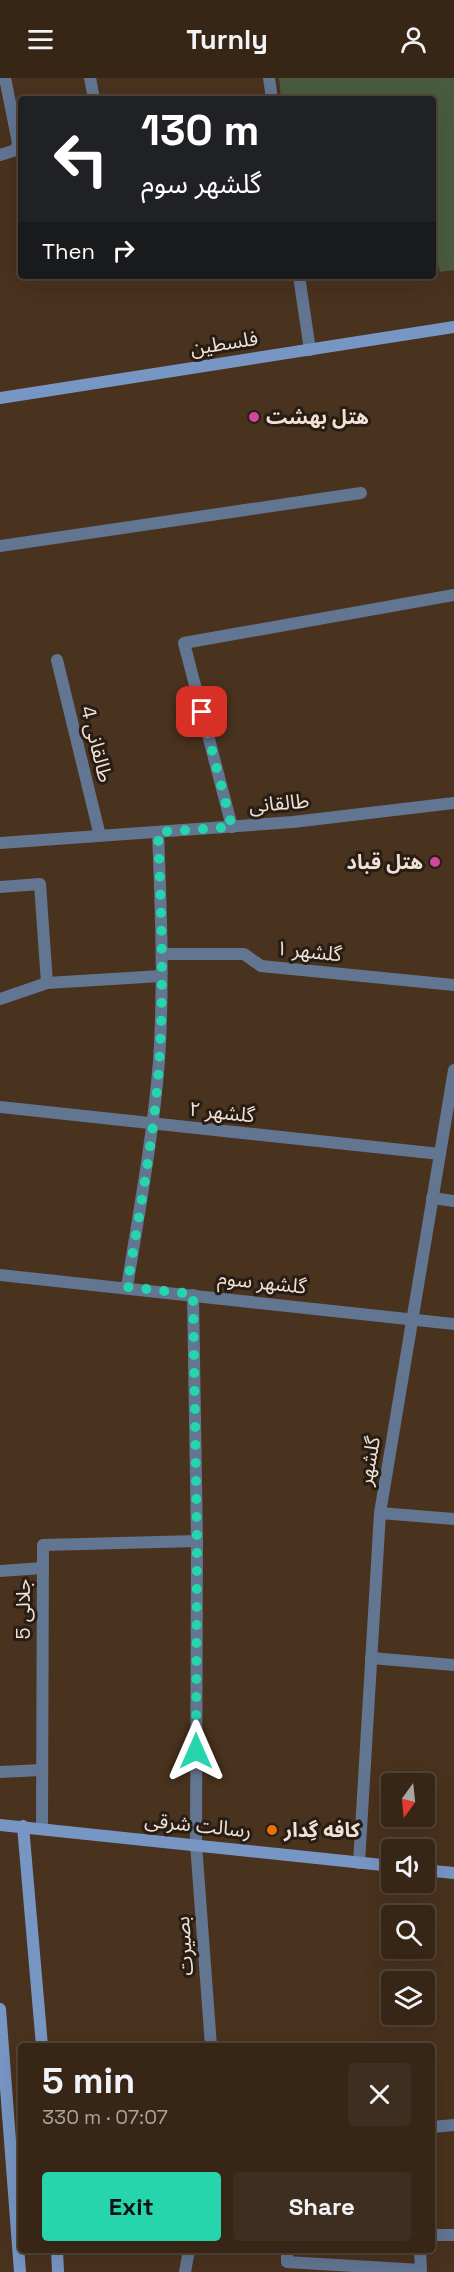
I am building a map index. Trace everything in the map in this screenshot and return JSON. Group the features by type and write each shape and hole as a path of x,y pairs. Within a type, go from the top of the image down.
{"main road":[{"name":"فلسطین","path":"0,398 454,327"},
{"name":"رسالت شرقی","path":"0,1825 381,1865"},
{"path":"23,1826 42,2043"},
{"path":"435,1871 454,1873"},
{"path":"0,2009 18,2246"},
{"path":"19,2253 20,2272"},
{"path":"57,2253 58,2272"}],"street":[{"path":"0,155 16,150 18,143 5,78"},
{"path":"90,78 93,96"},
{"path":"269,78 272,96"},
{"path":"299,279 310,350"},
{"path":"0,546 361,493"},
{"path":"232,827 184,643 454,595"},
{"name":"طالقانی 4","path":"57,660 100,836"},
{"name":"طالقانی","path":"0,843 293,822 454,803"},
{"path":"127,1287 153,1124 159,1059 162,954 158,832"},
{"path":"0,887 40,884 47,983"},
{"name":"گلشهر ۱","path":"162,954 244,954 261,966 454,986"},
{"path":"0,999 47,983 161,976"},
{"name":"گلشهر","path":"359,1863 380,1513 454,1070"},
{"name":"گلشهر ۲","path":"0,1107 440,1154"},
{"path":"432,1198 454,1201"},
{"name":"گلشهر سوم","path":"0,1275 193,1294 454,1324"},
{"name":"بصیرت","path":"193,1294 197,1541 196,1844 211,2043"},
{"path":"380,1513 454,1519"},
{"name":"جلالی 5","path":"42,1828 43,1545 197,1541"},
{"path":"0,1571 43,1568"},
{"path":"371,1658 454,1665"},
{"path":"0,1772 42,1770"},
{"path":"435,2127 454,2125"},
{"path":"435,2235 454,2235"},
{"path":"185,2272 188,2253"},
{"path":"288,2253 287,2262 357,2269 421,2270 420,2253"}],"green space":[{"path":"279,78 454,78 454,270 440,272 436,257 436,96 281,96"}],"place":[{"name":"هتل بهشت","path":"254,417"},
{"name":"هتل قباد","path":"435,862"},
{"name":"کافه گِدار","path":"272,1830"}],"route":[{"path":"196,1751 197,1541 193,1294 127,1287 153,1124 159,1059 162,954 158,832 232,827 202,712"}]}
